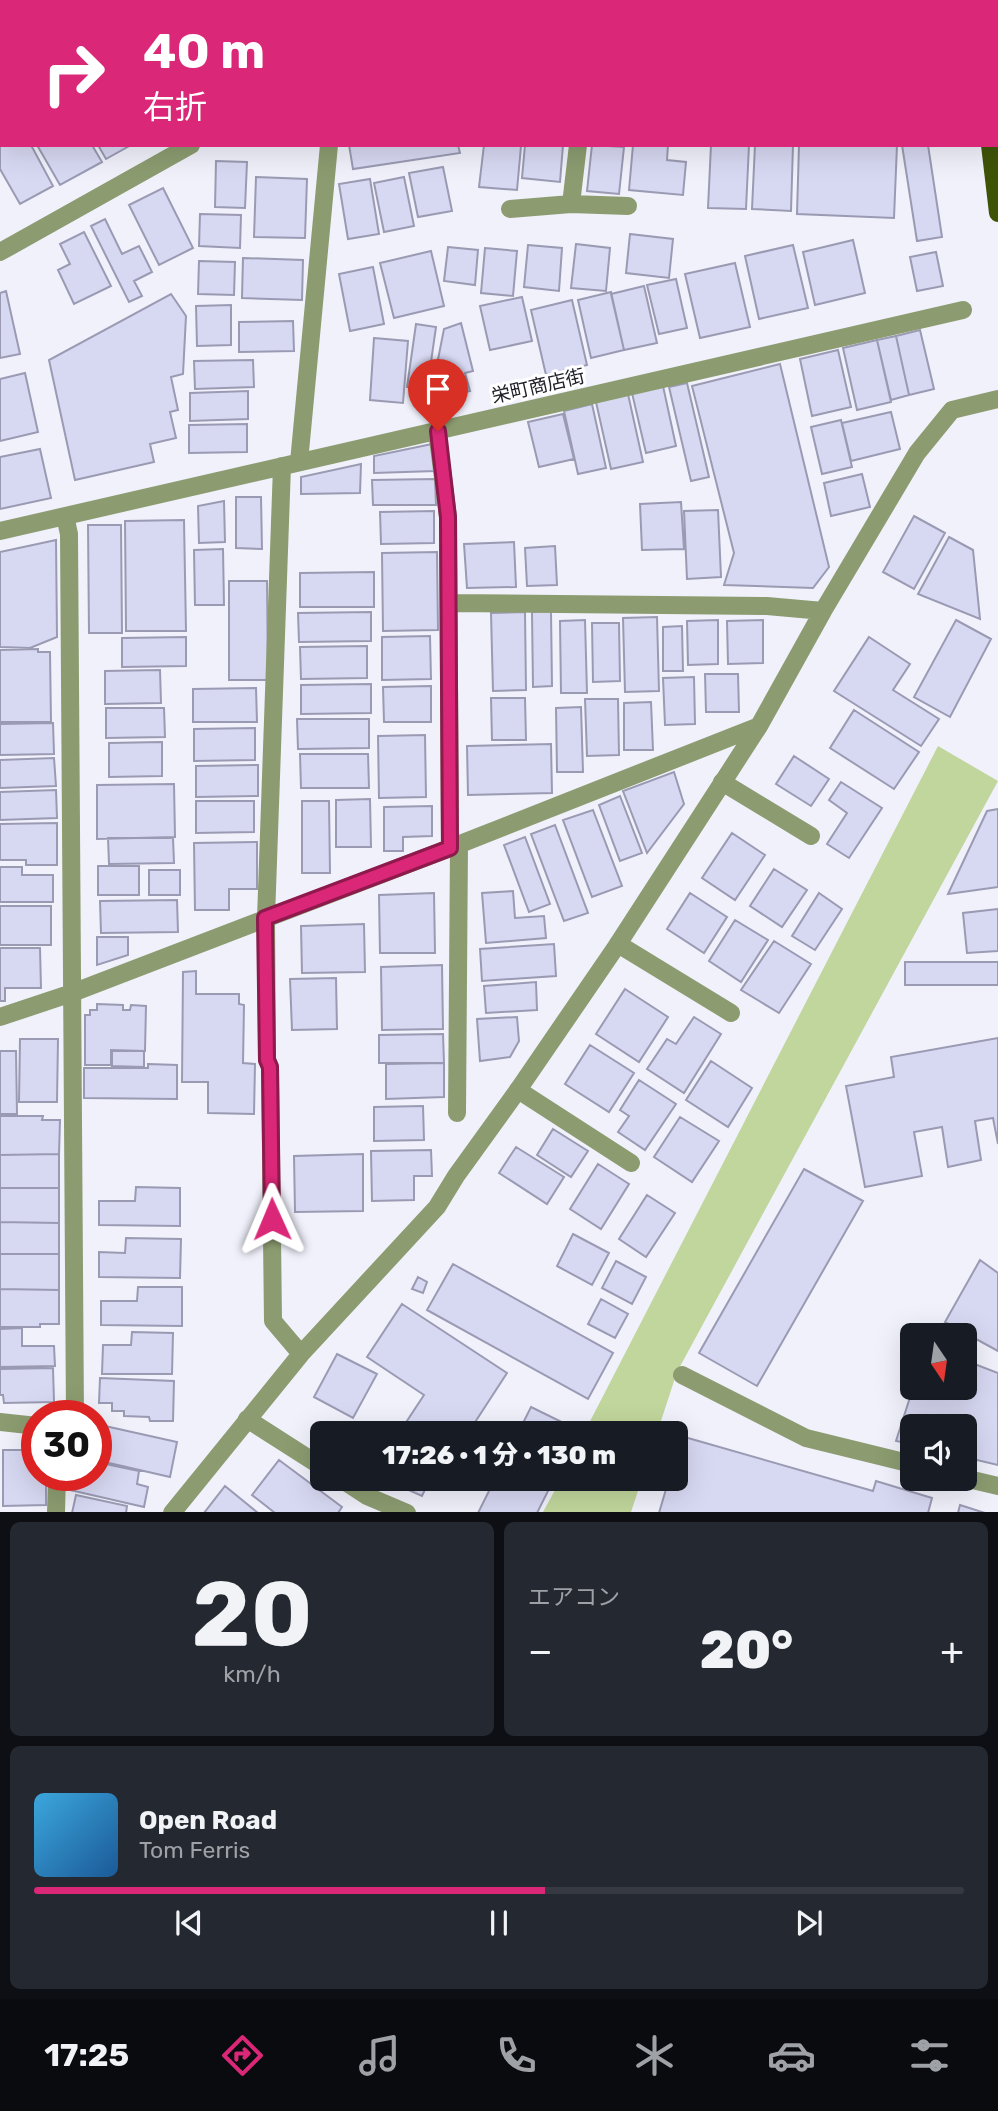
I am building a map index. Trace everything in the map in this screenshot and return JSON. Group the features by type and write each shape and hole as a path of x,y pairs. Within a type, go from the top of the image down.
{"main road":[{"path":"990,147 997,205"}],"street":[{"path":"0,251 187,147"},
{"path":"300,1354 273,1321 265,918 290,464 329,147"},
{"path":"571,204 578,147"},
{"path":"510,209 571,204 628,206"},
{"name":"栄町商店街","path":"0,531 963,310"},
{"path":"173,1512 300,1354 437,1207 618,944 759,726 822,611 917,453 952,410 998,398"},
{"path":"438,431 448,517 457,1113"},
{"path":"65,516 69,534 75,1400"},
{"path":"450,603 767,606 822,611"},
{"path":"0,1017 72,993 759,726"},
{"path":"722,782 811,836"},
{"path":"618,944 731,1013"},
{"path":"518,1090 631,1163"},
{"path":"682,1375 806,1438 900,1461"},
{"path":"247,1419 310,1459"},
{"path":"0,1422 21,1424"},
{"path":"977,1481 998,1486"},
{"path":"56,1512 57,1491"},
{"path":"360,1491 405,1512"}],"green space":[{"path":"938,746 998,781 677,1372 661,1421 590,1421"},
{"path":"554,1491 638,1491 631,1512 543,1512"}],"building":[{"path":"0,147 32,147 53,186 20,204 0,169"},
{"path":"38,147 93,147 102,162 60,185"},
{"path":"99,147 127,147 106,159"},
{"path":"349,147 458,147 460,153 353,169"},
{"path":"484,147 521,147 517,190 479,187"},
{"path":"525,147 563,147 560,182 522,178"},
{"path":"592,147 624,147 619,194 587,191"},
{"path":"633,147 668,147 667,160 686,162 683,195 629,190"},
{"path":"711,147 749,147 746,209 708,208"},
{"path":"755,147 793,147 791,211 752,209"},
{"path":"799,147 897,147 894,218 797,214"},
{"path":"902,147 928,147 942,237 917,241"},
{"path":"216,161 247,162 245,208 215,207"},
{"path":"443,167 452,211 418,217 409,173"},
{"path":"256,177 307,179 305,238 254,237"},
{"path":"404,177 414,226 384,232 374,183"},
{"path":"370,179 379,234 348,239 339,184"},
{"path":"163,188 193,248 159,265 129,205"},
{"path":"200,214 241,215 240,248 199,246"},
{"path":"105,219 122,254 139,246 152,272 134,281 142,296 129,302 91,226"},
{"path":"84,232 111,286 74,304 58,270 70,264 60,244"},
{"path":"630,234 673,239 669,278 626,273"},
{"path":"853,240 865,293 815,305 803,252"},
{"path":"576,244 610,248 606,291 571,288"},
{"path":"528,245 562,248 559,291 524,287"},
{"path":"793,245 808,308 759,319 745,256"},
{"path":"448,247 478,250 475,285 444,281"},
{"path":"485,248 517,251 513,296 481,293"},
{"path":"431,251 444,306 394,318 380,263"},
{"path":"936,252 943,286 917,291 910,257"},
{"path":"243,258 303,260 302,300 242,298"},
{"path":"199,261 235,262 234,295 198,294"},
{"path":"735,263 750,327 700,338 685,274"},
{"path":"373,267 384,324 350,331 339,274"},
{"path":"676,279 687,328 659,334 647,285"},
{"path":"644,286 657,343 624,350 611,294"},
{"path":"6,291 20,354 0,358 0,293"},
{"path":"611,292 624,350 591,358 578,300"},
{"path":"171,294 186,316 183,374 171,377 178,410 170,412 176,438 150,444 154,462 75,480 49,360"},
{"path":"522,297 532,341 490,350 480,306"},
{"path":"572,300 587,365 546,375 531,310"},
{"path":"231,305 231,345 197,346 196,306"},
{"path":"293,321 294,351 239,352 239,322"},
{"path":"461,323 473,371 465,373 470,391 430,400 444,329"},
{"path":"416,324 436,327 427,390 407,387"},
{"path":"920,330 934,389 909,395 896,336"},
{"path":"896,336 909,395 891,400 877,340"},
{"path":"374,338 408,341 403,403 370,400"},
{"path":"877,340 891,402 857,410 843,348"},
{"path":"838,350 851,407 812,416 800,359"},
{"path":"253,360 254,387 195,389 194,361"},
{"path":"780,364 829,567 813,588 724,585 734,553 692,386"},
{"path":"25,373 38,432 0,441 0,379"},
{"path":"687,383 709,477 691,481 669,387"},
{"path":"663,386 676,446 646,453 632,393"},
{"path":"248,391 248,419 190,421 190,393"},
{"path":"628,394 643,462 611,469 596,402"},
{"path":"592,404 606,468 578,474 564,411"},
{"path":"891,412 900,449 851,461 842,423"},
{"path":"563,414 574,459 539,467 528,422"},
{"path":"841,420 852,467 822,474 811,427"},
{"path":"247,424 247,452 189,453 189,425"},
{"path":"432,444 435,471 374,473 374,456"},
{"path":"40,449 51,498 0,509 0,457"},
{"path":"361,464 360,493 301,494 301,477"},
{"path":"862,474 870,507 831,516 824,483"},
{"path":"435,479 436,505 373,505 372,480"},
{"path":"236,497 261,497 262,549 236,548"},
{"path":"224,501 225,542 199,543 198,506"},
{"path":"681,502 684,549 642,550 640,504"},
{"path":"718,510 721,577 687,579 684,511"},
{"path":"434,511 434,543 381,544 380,512"},
{"path":"914,516 945,533 914,589 883,572"},
{"path":"184,520 186,631 126,631 125,521"},
{"path":"88,525 121,525 122,633 89,633"},
{"path":"949,537 973,550 980,619 918,594"},
{"path":"56,540 57,637 30,648 0,647 0,552"},
{"path":"514,542 516,587 467,588 464,544"},
{"path":"555,546 557,585 527,586 525,548"},
{"path":"223,549 224,605 195,605 194,550"},
{"path":"437,552 438,630 383,631 382,553"},
{"path":"374,572 374,607 300,607 300,573"},
{"path":"229,581 267,581 268,680 229,680"},
{"path":"551,611 552,686 533,687 532,612"},
{"path":"371,612 371,641 299,642 298,613"},
{"path":"525,612 526,690 493,691 491,613"},
{"path":"657,617 659,691 625,692 623,618"},
{"path":"585,620 587,693 561,693 560,621"},
{"path":"718,620 718,664 688,665 687,621"},
{"path":"763,620 763,663 728,664 727,621"},
{"path":"956,620 991,639 950,717 914,697"},
{"path":"592,623 619,623 620,681 593,682"},
{"path":"682,626 683,671 663,671 663,627"},
{"path":"430,636 431,679 382,680 382,637"},
{"path":"186,637 186,666 122,667 122,638"},
{"path":"869,637 910,664 893,690 939,719 921,746 834,691"},
{"path":"367,646 367,678 301,679 300,647"},
{"path":"38,649 38,652 50,652 51,722 0,722 0,650"},
{"path":"160,670 161,703 105,704 105,671"},
{"path":"705,674 738,674 739,712 706,712"},
{"path":"694,677 695,724 665,725 663,678"},
{"path":"371,684 371,713 301,714 301,685"},
{"path":"431,686 431,722 384,722 383,687"},
{"path":"256,688 257,722 193,722 193,689"},
{"path":"491,698 525,698 526,740 492,740"},
{"path":"585,699 618,699 619,755 587,756"},
{"path":"651,702 653,750 624,750 624,703"},
{"path":"581,707 583,772 557,772 556,708"},
{"path":"106,708 164,708 165,737 106,738"},
{"path":"854,710 919,752 894,789 830,748"},
{"path":"297,719 369,719 369,748 298,749"},
{"path":"53,723 54,754 0,755 0,724"},
{"path":"255,728 255,760 194,761 194,729"},
{"path":"425,735 426,797 379,798 378,736"},
{"path":"162,742 162,776 109,777 109,743"},
{"path":"551,744 552,793 468,795 467,746"},
{"path":"300,754 368,754 369,788 301,788"},
{"path":"794,756 829,779 811,806 776,784"},
{"path":"54,758 56,786 0,788 0,760"},
{"path":"258,765 258,796 196,797 196,766"},
{"path":"674,772 684,804 647,853 623,791"},
{"path":"841,782 882,808 849,858 827,844 847,813 829,800"},
{"path":"174,784 175,837 97,839 97,785"},
{"path":"56,790 57,818 0,820 0,792"},
{"path":"620,796 642,853 620,861 599,805"},
{"path":"370,799 371,847 336,847 336,800"},
{"path":"196,801 254,801 254,832 196,833"},
{"path":"302,801 329,801 330,873 302,873"},
{"path":"432,806 432,836 403,837 403,851 384,851 384,807"},
{"path":"998,809 998,887 948,894 987,811"},
{"path":"593,810 622,886 592,897 563,820"},
{"path":"57,823 57,865 26,865 26,860 0,860 0,824"},
{"path":"555,825 588,913 564,921 531,834"},
{"path":"732,833 765,855 735,900 702,878"},
{"path":"525,837 550,904 529,912 504,845"},
{"path":"108,838 173,838 174,863 109,864"},
{"path":"257,842 257,889 229,889 229,910 195,910 194,843"},
{"path":"98,866 139,866 139,895 98,895"},
{"path":"0,867 22,867 22,875 53,875 53,902 0,902"},
{"path":"774,869 807,890 782,927 750,906"},
{"path":"149,870 180,870 180,895 149,895"},
{"path":"513,891 515,918 544,916 546,938 486,943 482,893"},
{"path":"434,893 435,953 380,953 379,895"},
{"path":"690,893 727,917 704,953 667,929"},
{"path":"819,893 842,909 815,950 792,936"},
{"path":"177,900 178,932 101,933 100,901"},
{"path":"0,906 51,906 51,945 0,945"},
{"path":"998,909 998,951 967,953 963,913"},
{"path":"735,920 768,940 741,982 709,961"},
{"path":"364,924 365,972 302,973 301,926"},
{"path":"97,937 128,937 128,955 97,965"},
{"path":"774,941 811,964 779,1013 741,990"},
{"path":"554,944 556,976 482,981 480,949"},
{"path":"0,948 40,948 41,988 5,988 5,1001 0,1001"},
{"path":"905,962 998,962 998,985 905,985"},
{"path":"442,965 443,1029 382,1030 381,967"},
{"path":"196,971 196,994 239,994 239,1004 244,1005 243,1063 255,1064 254,1114 208,1113 208,1082 182,1082 183,972"},
{"path":"336,978 337,1029 292,1030 290,979"},
{"path":"536,982 537,1010 486,1013 484,986"},
{"path":"625,989 668,1017 639,1062 596,1034"},
{"path":"97,1004 123,1005 123,1010 130,1010 131,1005 146,1006 145,1051 111,1050 111,1065 85,1065 85,1015 90,1015 90,1010 97,1010"},
{"path":"517,1017 519,1041 510,1057 480,1061 477,1019"},
{"path":"694,1017 721,1034 684,1093 647,1069 667,1039 676,1044"},
{"path":"443,1034 444,1063 379,1063 379,1035"},
{"path":"998,1038 998,1144 993,1118 975,1121 981,1160 948,1167 942,1127 914,1132 922,1176 865,1187 846,1086 894,1077 891,1057"},
{"path":"20,1039 58,1039 57,1102 19,1102"},
{"path":"590,1045 634,1073 609,1112 565,1084"},
{"path":"0,1051 16,1051 17,1114 0,1114"},
{"path":"112,1051 144,1051 144,1067 112,1066"},
{"path":"711,1061 752,1088 728,1127 686,1100"},
{"path":"444,1063 444,1097 386,1099 386,1064"},
{"path":"148,1064 177,1065 177,1099 84,1098 84,1068 148,1068"},
{"path":"639,1080 676,1104 645,1150 618,1132 629,1116 620,1110"},
{"path":"423,1106 424,1140 374,1141 374,1107"},
{"path":"0,1116 43,1116 42,1120 60,1120 59,1154 0,1155"},
{"path":"680,1117 719,1141 692,1182 654,1157"},
{"path":"553,1129 588,1151 571,1177 537,1155"},
{"path":"516,1147 564,1177 547,1204 499,1173"},
{"path":"431,1150 432,1176 414,1176 414,1200 372,1201 371,1151"},
{"path":"59,1154 59,1188 0,1188 0,1155"},
{"path":"363,1154 363,1211 295,1212 294,1156"},
{"path":"598,1164 629,1184 601,1229 570,1209"},
{"path":"804,1169 863,1201 757,1386 699,1353"},
{"path":"136,1187 180,1188 180,1226 99,1225 99,1201 135,1201"},
{"path":"0,1188 59,1188 59,1223 0,1222"},
{"path":"647,1195 675,1213 646,1257 619,1239"},
{"path":"0,1222 59,1223 59,1254 0,1254"},
{"path":"573,1234 609,1253 592,1285 557,1266"},
{"path":"126,1238 181,1239 180,1278 99,1277 99,1252 125,1253"},
{"path":"0,1254 59,1254 59,1290 0,1289"},
{"path":"980,1260 998,1273 998,1351 977,1340 977,1323 945,1322"},
{"path":"616,1261 646,1277 632,1304 602,1288"},
{"path":"453,1264 613,1353 588,1399 427,1310"},
{"path":"418,1277 427,1282 423,1293 412,1289"},
{"path":"138,1287 182,1287 182,1326 101,1325 101,1301 137,1301"},
{"path":"0,1289 59,1290 59,1324 0,1327"},
{"path":"601,1299 628,1314 615,1338 588,1324"},
{"path":"402,1304 507,1373 476,1421 407,1421 424,1395 367,1357"},
{"path":"22,1328 22,1346 54,1346 55,1366 0,1367 0,1329"},
{"path":"132,1332 173,1333 172,1374 102,1374 103,1345 131,1345"},
{"path":"337,1354 377,1374 353,1418 314,1397"},
{"path":"977,1365 998,1373 998,1465 977,1460 977,1414 905,1414 909,1400 977,1400"},
{"path":"53,1368 54,1400 4,1403 3,1395 0,1395 0,1369"},
{"path":"100,1378 174,1381 173,1421 150,1421 149,1417 124,1416 124,1411 112,1411 112,1400 99,1400"},
{"path":"531,1407 560,1421 524,1421"},
{"path":"112,1428 177,1442 170,1477 112,1464"},
{"path":"688,1438 873,1491 876,1481 900,1488 900,1491 932,1498 928,1512 659,1512 665,1491 688,1491"},
{"path":"3,1450 21,1450 21,1491 46,1491 46,1505 3,1506"},
{"path":"279,1460 310,1483 310,1491 321,1491 342,1507 339,1512 274,1512 252,1495"},
{"path":"112,1465 139,1471 137,1484 148,1487 144,1507 74,1491 112,1491"},
{"path":"225,1486 257,1512 205,1512"},
{"path":"411,1491 424,1491 422,1496"},
{"path":"489,1491 548,1491 538,1512 478,1512"},
{"path":"76,1495 127,1506 126,1512 72,1512"},
{"path":"960,1505 982,1512 958,1512"}],"route":[{"path":"272,1219 265,918 450,848 448,517 438,431"}]}
